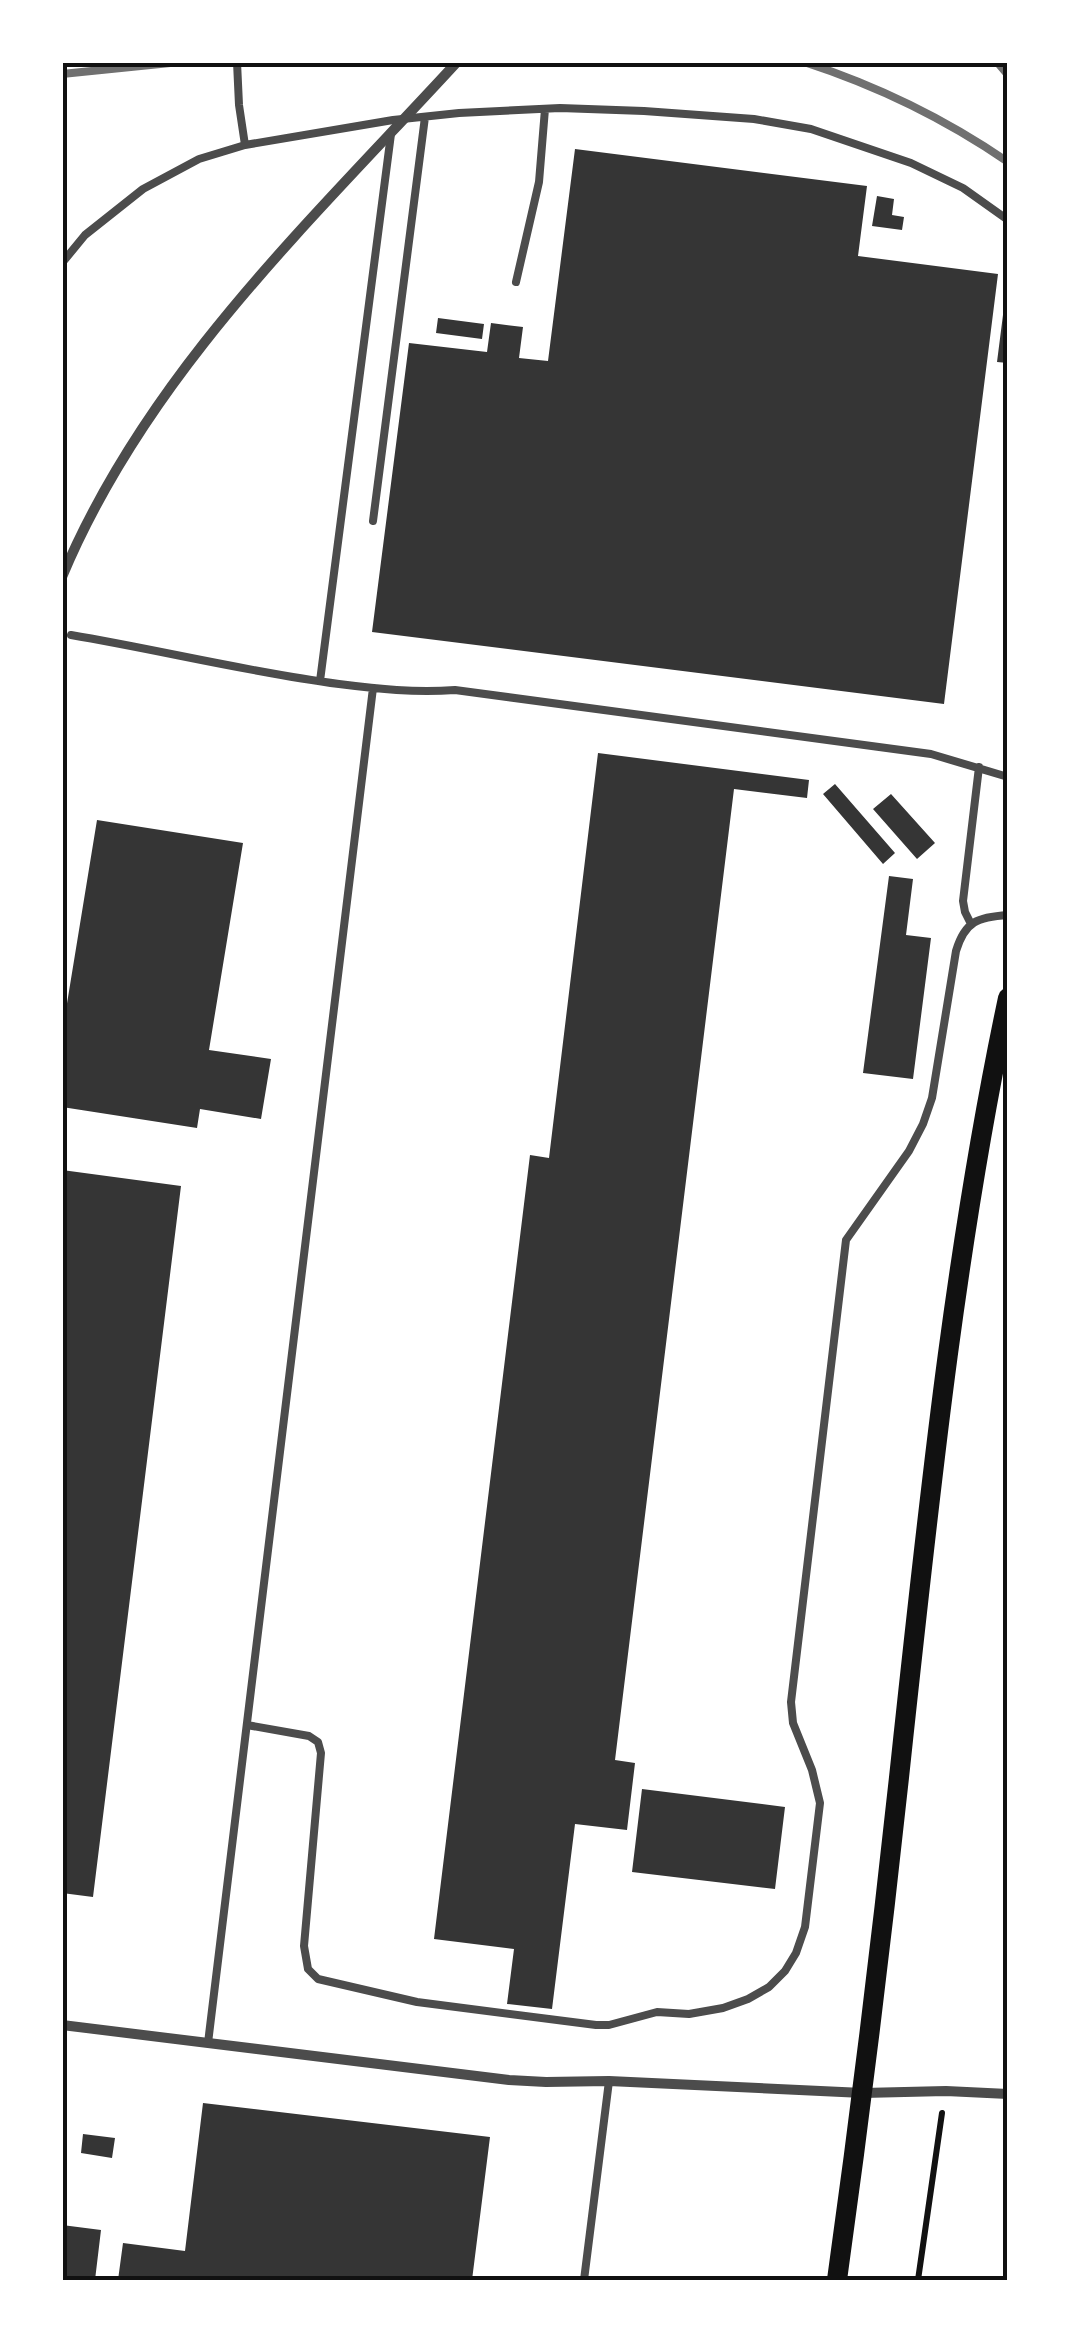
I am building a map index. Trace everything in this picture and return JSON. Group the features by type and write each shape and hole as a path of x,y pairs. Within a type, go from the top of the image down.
{"main road":[{"path":"837,2280 878,1975 956,1288 974,1169 1008,998"}],"street":[{"path":"62,577 116,470 166,390 261,275 456,62"},
{"path":"62,2024 509,2080 863,2093 1008,2094"}],"lane":[{"path":"237,62 246,145"},
{"path":"62,263 85,235 144,189 200,159 246,145 393,120 546,109 718,116 811,128 911,163 963,188 1008,220"},
{"path":"516,282 539,182 546,109"},
{"path":"373,521 424,117"},
{"path":"320,681 393,120"},
{"path":"71,635 320,681 405,692 455,690 931,754 1008,778"},
{"path":"208,2043 372,688"},
{"path":"971,924 963,901 978,767"},
{"path":"247,1724 309,1736 318,1742 321,1753 304,1946 308,1969 318,1979 417,2002 596,2025 657,2012 689,2014 723,2008 748,1999 786,1972 805,1927 820,1820 818,1790 793,1723 791,1702 846,1240 924,1124 961,935 984,917 1008,915"},
{"path":"584,2280 610,2081"}],"path":[{"path":"918,2280 946,2091"}],"building":[{"path":"575,149 867,186 858,256 998,274 944,704 372,632 409,343 487,352 491,323 523,327 519,358 548,361"},
{"path":"877,196 894,199 892,215 904,217 902,230 872,226"},
{"path":"1004,307 1008,308 1008,363 997,362"},
{"path":"438,318 484,324 482,339 436,333"},
{"path":"598,753 809,780 807,798 734,789 615,1760 635,1763 627,1830 575,1824 552,2009 507,2004 514,1949 434,1939 530,1155 549,1158"},
{"path":"835,784 895,853 883,864 823,794"},
{"path":"891,794 935,843 917,859 873,809"},
{"path":"97,820 243,843 209,1050 271,1059 261,1119 200,1109 197,1128 62,1107 62,1034"},
{"path":"889,876 913,879 906,935 931,938 913,1079 863,1073"},
{"path":"62,1170 181,1186 93,1897 62,1893"},
{"path":"642,1789 785,1807 775,1889 632,1872"},
{"path":"203,2103 490,2137 472,2280 118,2280 123,2243 185,2251"},
{"path":"83,2134 115,2138 112,2158 81,2153"},
{"path":"62,2225 101,2230 95,2280 62,2280"}],"railway":[{"path":"62,74 180,62"},
{"path":"804,62 910,105 1008,162"},
{"path":"997,62 1008,75"}]}
